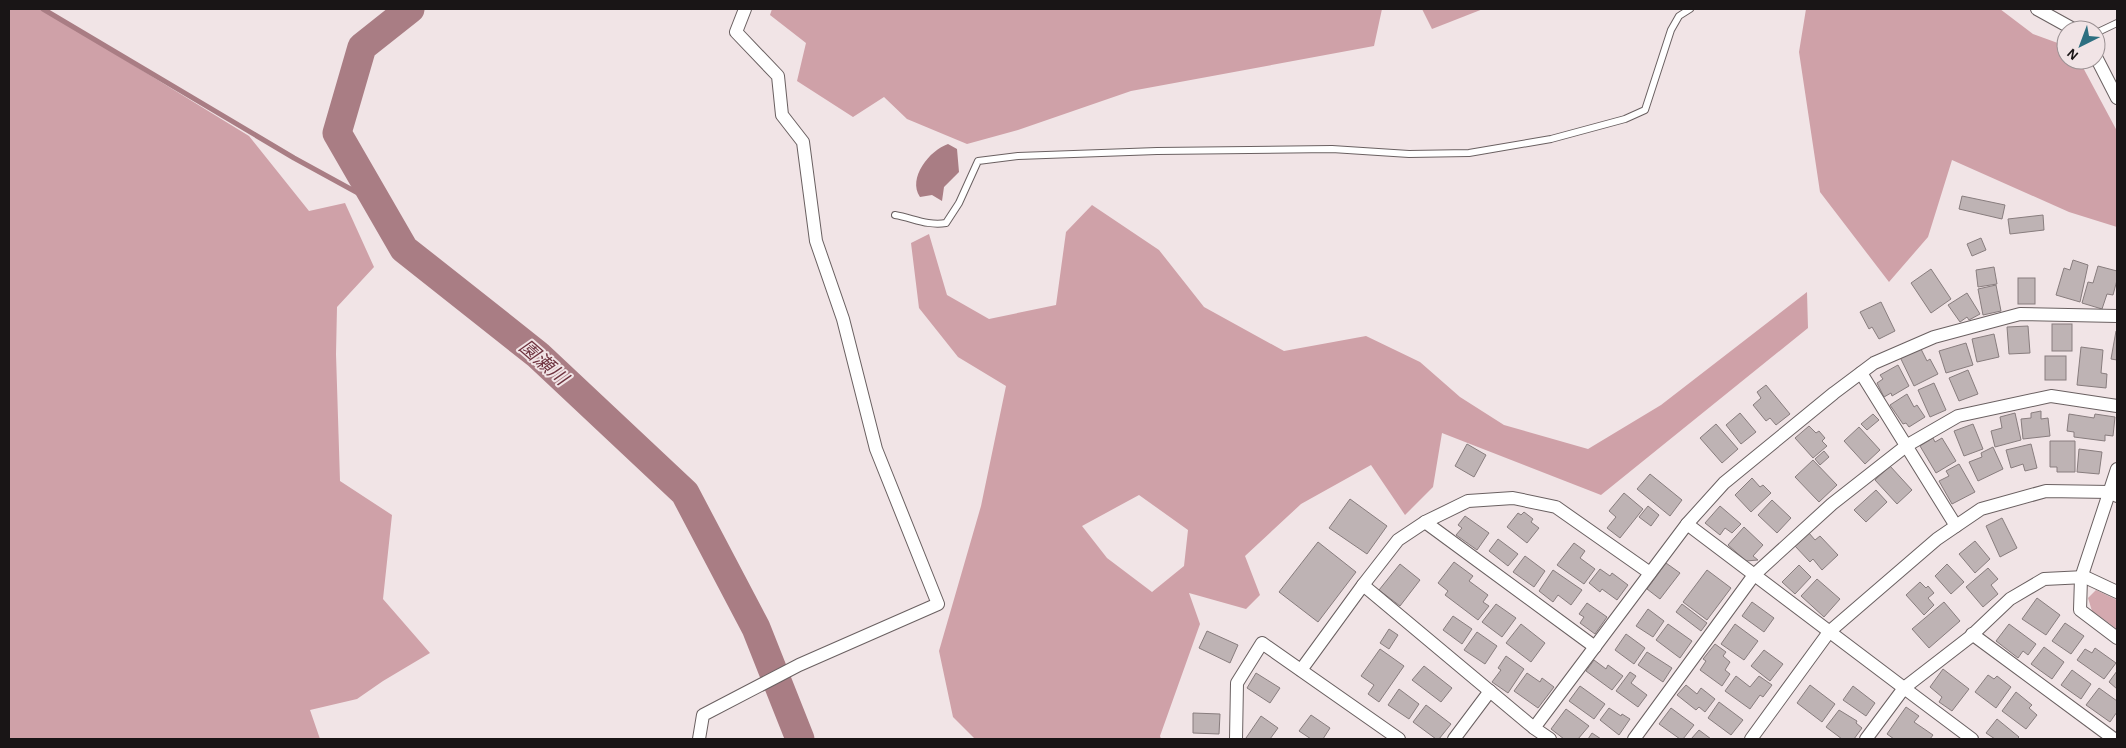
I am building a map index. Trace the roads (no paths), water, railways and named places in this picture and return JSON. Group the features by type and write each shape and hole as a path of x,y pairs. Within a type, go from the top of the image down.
{"street":[{"path":"699,739 703,715 799,665 938,604 876,449 843,319 816,241 804,142 782,115 778,76 736,32 745,9"},
{"path":"2037,9 2057,20"},
{"path":"2103,70 2117,98"},
{"path":"1534,728 1687,524 1724,483 1834,393 1874,363 1934,336 2020,314 2117,316"},
{"path":"1861,373 1956,526"},
{"path":"1634,739 1754,576 1832,504 1906,446 1958,416 2051,396 2117,406"},
{"path":"2117,468 2114,494 2081,578 2080,610 2117,638"},
{"path":"1751,739 1829,632 1937,539 1981,509 2046,491 2114,494"},
{"path":"1301,670 1398,540 1425,522 1468,501 1513,498 1556,507 1650,574"},
{"path":"1425,522 1595,647"},
{"path":"1687,524 1972,739"},
{"path":"1866,739 1904,688 1972,634 2010,599 2044,579 2085,577 2117,592"},
{"path":"1363,585 1534,728 1550,739"},
{"path":"1972,634 2114,739"},
{"path":"1236,739 1237,683 1262,643 1399,739"},
{"path":"1454,739 1490,691"}],"lane":[{"path":"895,215 912,218 932,225 946,223 959,203 978,160 1018,156 1157,151 1332,150 1409,154 1469,153 1560,137 1625,120 1645,110 1671,30 1679,16 1690,9"}],"waterway":[{"path":"43,9 294,158 378,204"},
{"name":"園瀬川","path":"410,9 362,47 337,133 404,249 538,355 685,493 756,628 800,739"}]}
